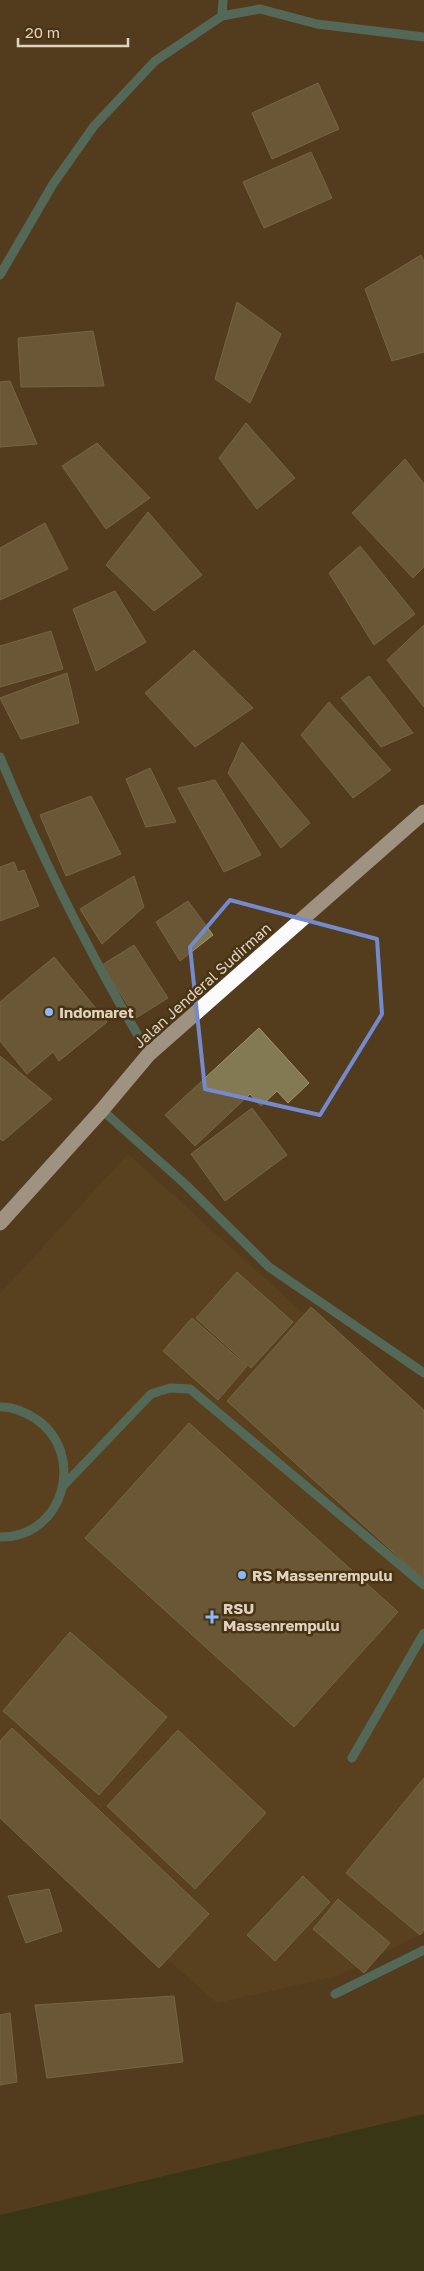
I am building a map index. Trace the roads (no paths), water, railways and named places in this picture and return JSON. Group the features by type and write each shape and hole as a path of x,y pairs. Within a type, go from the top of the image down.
{"highway":[{"name":"Jalan Jenderal Sudirman","path":"0,1223 102,1110 149,1054 424,812"}],"street":[{"path":"222,16 223,0"},
{"path":"0,275 53,184 94,126 155,61 222,16 260,10 317,24 424,37"},
{"path":"0,757 54,878 115,997 149,1054"},
{"path":"102,1110 185,1184 269,1267 424,1373"},
{"path":"64,1485 151,1394 170,1388 190,1388 424,1585"},
{"path":"0,1407 27,1413 44,1425 58,1443 64,1463 64,1485 56,1505 42,1522 24,1533 0,1537"},
{"path":"352,1758 424,1632"},
{"path":"335,1994 424,1950"}],"place":[{"name":"Indomaret","path":"49,1012"},
{"name":"RS Massenrempulu","path":"242,1575"},
{"name":"RSU Massenrempulu","path":"212,1617"}]}
